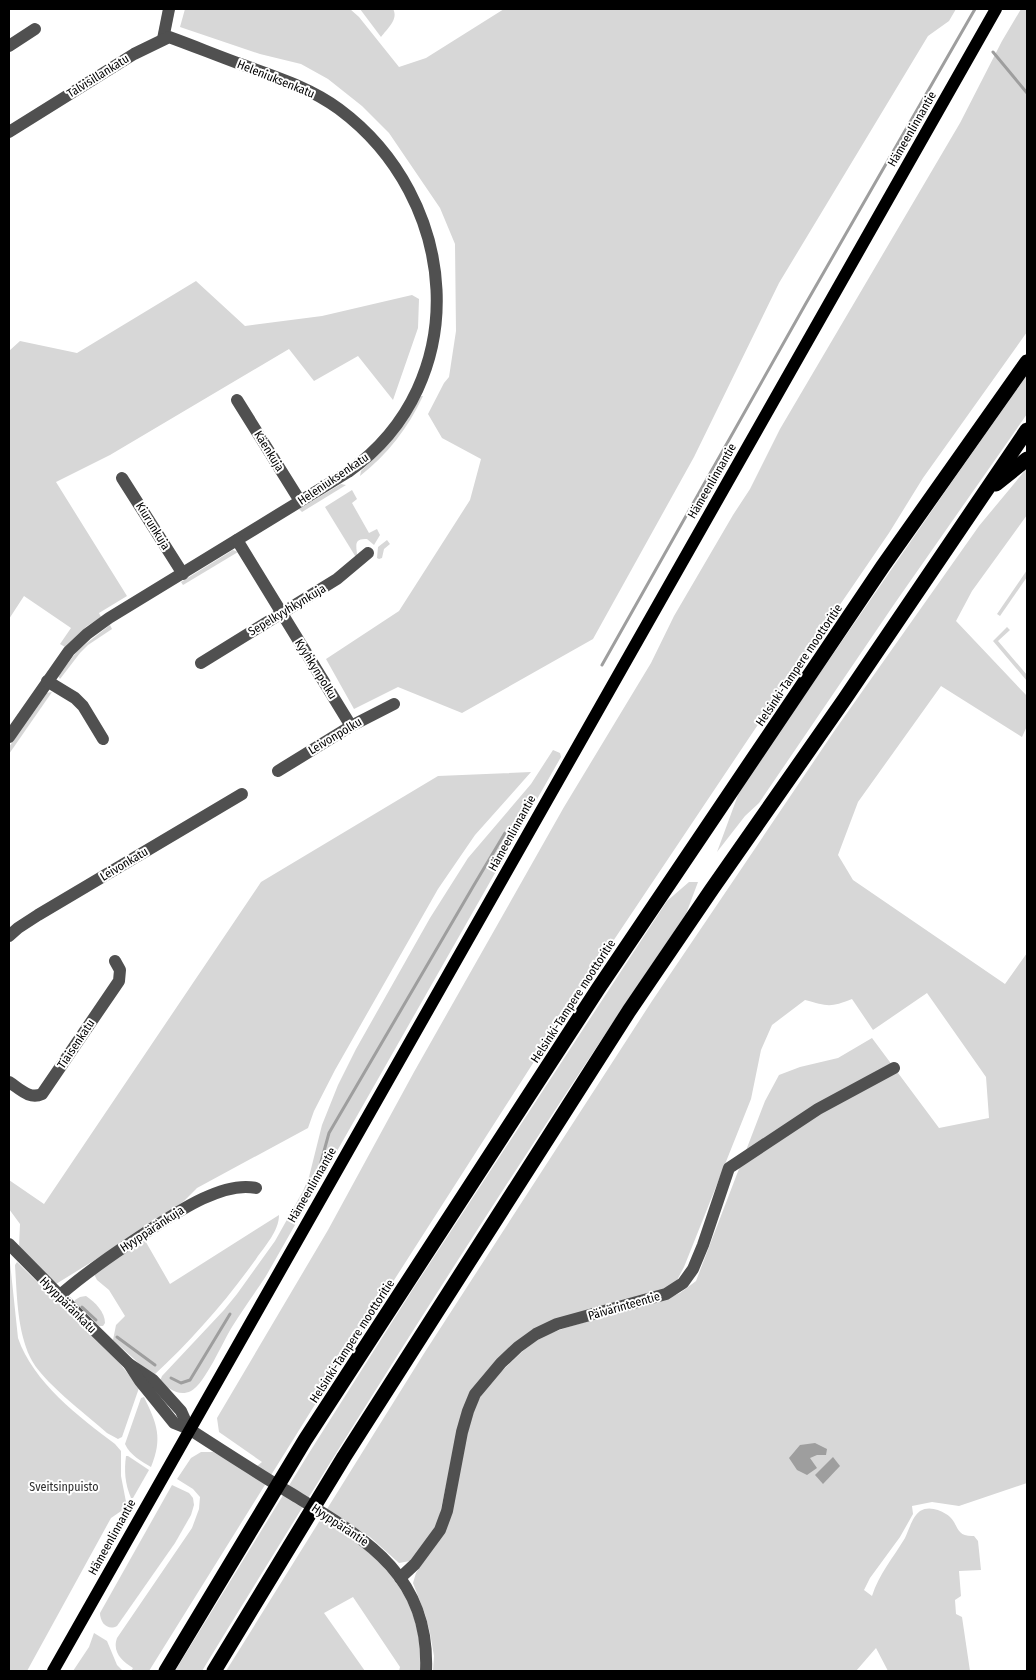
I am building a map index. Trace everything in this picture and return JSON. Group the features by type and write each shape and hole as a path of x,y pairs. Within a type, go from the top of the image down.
{"highway":[{"name":"Helsinki-Tampere moottoritie","path":"166,1671 305,1440 598,989 884,566 1027,362"},
{"path":"214,1671 344,1457 624,1020 1027,430"},
{"path":"985,492 1027,459"}],"main road":[{"name":"Hämeenlinnantie","path":"52,1671 996,9"}],"street":[{"path":"163,39 169,9"},
{"path":"9,46 35,29"},
{"name":"Heleniuksenkatu","path":"9,737 69,651 87,634 109,618 348,472 369,456 395,426 417,390 426,369 433,343 437,308 434,264 426,228 416,202 389,159 363,130 337,108 291,83 169,37 163,39"},
{"name":"Talvisillankatu","path":"9,132 134,54 163,39"},
{"name":"Käenkuja","path":"237,400 300,501"},
{"name":"Kiurunkuja","path":"122,478 183,574"},
{"name":"Kyyhkynpolku","path":"237,540 351,726"},
{"name":"Sepelkyyhkynkuja","path":"202,663 338,579 368,553"},
{"path":"47,681 83,706 102,739"},
{"name":"Leivonpolku","path":"278,772 351,726 394,704"},
{"name":"Leivonkatu","path":"9,936 38,915 242,794"},
{"name":"Tiaisenkatu","path":"9,1082 29,1095 42,1094 119,981 120,970 115,961"},
{"name":"Päivärinteentie","path":"400,1578 415,1564 440,1530 447,1511 462,1432 468,1411 475,1394 501,1363 536,1334 557,1324 666,1294 683,1283 693,1269 703,1245 729,1168 818,1109 894,1068"},
{"name":"Hyyppäränkuja","path":"59,1296 97,1264 181,1209 224,1191 238,1188 256,1188"},
{"name":"Hyyppäränkatu","path":"9,1244 129,1364 153,1380 181,1411 189,1429"},
{"name":"Hyyppäräntie","path":"189,1429 335,1520 376,1550 392,1565 418,1611 427,1658 426,1671"}],"green space":[{"path":"185,9 350,9 359,17 399,67 426,58 504,9 956,9 949,21 928,36 779,283 694,457 593,639 462,713 398,687 354,709 326,659 399,611 470,500 481,459 442,438 428,414 449,377 456,331 455,244 440,208 389,133 362,106 328,79 301,64 260,54 180,27"},
{"path":"360,9 393,9 392,24 381,37"},
{"path":"1021,9 1027,9 1027,332 923,478 889,533 569,1007 339,1366 149,1671 131,1671 133,1668 117,1652 117,1638 192,1528 199,1509 200,1497 193,1489 177,1479 191,1458 201,1452 213,1452 223,1457 257,1466 262,1462 219,1432 217,1418 328,1230 414,1072 564,807 651,663 674,616 750,489 780,429 960,123 1002,41"},
{"path":"196,281 245,326 322,316 412,295 419,299 418,328 393,400 358,356 314,381 289,349 110,455 56,482 127,596 99,613 101,617 87,626 65,647 60,644 71,628 24,596 9,619 9,351 20,341 77,353"},
{"path":"1027,375 1027,414 759,803 745,816 717,852 738,795 751,773"},
{"path":"421,396 423,396 404,430 380,459 360,476 361,471 379,454 402,426"},
{"path":"1027,468 1027,515 972,591 956,621 1027,696 1027,726 1022,737 941,686 858,802 838,855 853,880 1005,984 1027,953 1027,1483 959,1506 932,1502 912,1506 913,1514 900,1537 870,1578 864,1590 872,1596 882,1573 920,1511 933,1509 943,1512 950,1517 960,1532 967,1536 974,1536 978,1541 981,1570 959,1571 961,1596 955,1600 956,1614 962,1617 970,1671 888,1671 876,1648 856,1671 433,1671 434,1656 430,1633 413,1583 416,1573 443,1531 448,1516 468,1419 487,1385 524,1350 543,1336 671,1297 696,1281 765,1101 779,1075 800,1067 838,1058 872,1038 939,1128 989,1118 986,1077 927,993 873,1030 852,999 828,1005 805,1000 772,1025 761,1050 751,1099 684,1267 675,1284 665,1289 550,1322 514,1347 491,1369 474,1393 462,1417 437,1528 410,1561 399,1563 370,1537 333,1514 329,1524 360,1545 375,1558 399,1586 415,1621 419,1640 420,1671 399,1671 400,1667 353,1597 324,1613 365,1671 226,1671 423,1355 652,1001 835,730 979,526"},
{"path":"341,484 346,485 302,512 299,509"},
{"path":"352,490 357,499 352,503 369,533 377,529 380,535 374,545 367,539 357,542 357,559 325,507"},
{"path":"387,540 390,544 384,549 382,558 379,559 377,558 378,547"},
{"path":"233,550 238,552 183,585 181,582"},
{"path":"1027,570 1027,577 1000,616 997,614"},
{"path":"110,625 112,629 88,645 60,679 58,676 78,650"},
{"path":"1007,627 1010,630 998,641 1027,675 1027,681 993,641"},
{"path":"52,692 9,754 9,747 46,693"},
{"path":"553,750 560,753 561,757 266,1276 228,1333 202,1380 187,1393 178,1393 171,1389 160,1381 162,1376 237,1294 275,1241 303,1191 309,1177 322,1125 338,1085 356,1049 430,918 468,858 531,784"},
{"path":"531,772 475,835 438,889 335,1070 314,1111 308,1128 197,1188 184,1201 140,1232 56,1284 19,1247 20,1224 9,1209 9,1180 44,1204 261,882 438,776"},
{"path":"689,882 698,882 686,914 561,1101 439,1290 202,1671 175,1671 309,1453 413,1289 667,901"},
{"path":"279,1215 277,1227 271,1238 245,1275 208,1320 153,1376 113,1340 116,1325 125,1316 109,1290 97,1280 94,1274 143,1237 170,1284"},
{"name":"Sveitsinpuisto","path":"9,1253 18,1338 25,1354 46,1384 72,1410 115,1444 121,1451 121,1476 127,1507 111,1518 27,1671 9,1671"},
{"path":"17,1262 118,1361 139,1388 122,1437 118,1439 107,1433 65,1397 44,1376 30,1357 20,1323 15,1265"},
{"path":"86,1296 101,1311 105,1319 103,1326 99,1326 75,1304 75,1300"},
{"path":"144,1397 157,1431 157,1448 151,1467 133,1455 125,1444 141,1398"},
{"path":"126,1456 149,1470 133,1498 131,1498 126,1483"},
{"path":"172,1485 189,1493 193,1498 194,1505 191,1515 175,1543 117,1626 108,1627 101,1620 100,1613"},
{"path":"94,1633 107,1641 117,1665 123,1671 73,1671 89,1647"}],"shaded area":[{"path":"815,1443 827,1449 826,1455 817,1455 810,1458 817,1468 807,1475 797,1470 789,1458 800,1445"},
{"path":"833,1457 840,1466 823,1484 815,1475"}],"waterway":[{"path":"602,665 975,9"},
{"path":"993,52 1027,93"},
{"path":"321,1162 329,1133 505,833"},
{"path":"82,1307 96,1320"},
{"path":"171,1378 181,1383 190,1380 230,1314"},
{"path":"117,1337 155,1365"}]}
